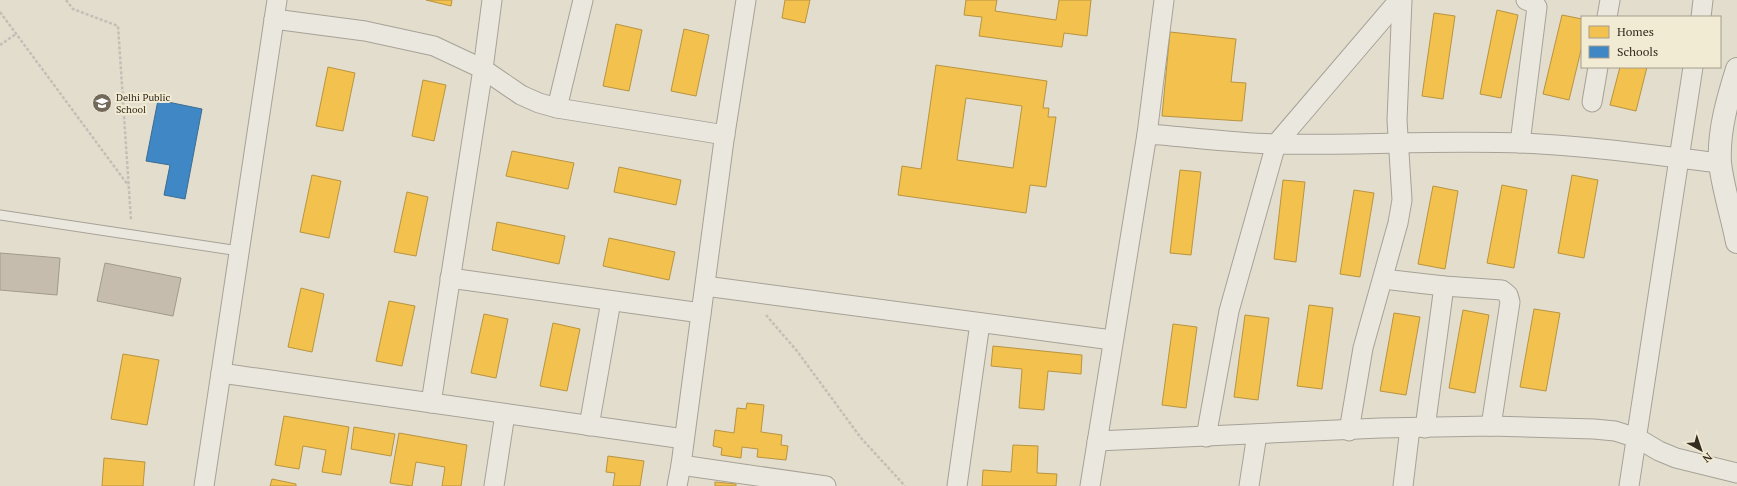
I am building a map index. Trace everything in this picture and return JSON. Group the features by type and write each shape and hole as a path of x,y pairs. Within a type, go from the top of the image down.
{"street":[{"path":"204,486 277,0"},
{"path":"431,403 483,69 492,0"},
{"path":"556,108 583,0"},
{"path":"678,486 725,136 746,0"},
{"path":"1090,486 1112,340 1147,134 1164,0"},
{"path":"1349,431 1363,348 1383,279 1402,200 1398,143 1397,89 1401,0"},
{"path":"1206,437 1229,311 1276,144 1401,0"},
{"path":"1520,143 1537,7 1534,3 1526,0"},
{"path":"1607,16 1610,0"},
{"path":"1701,16 1703,0"},
{"path":"274,19 365,31 434,46 483,69 522,95 539,103 556,108 725,136"},
{"path":"1592,102 1598,68"},
{"path":"1628,486 1693,68"},
{"path":"1737,69 1722,126 1720,163 1737,242"},
{"path":"1147,134 1276,144 1398,143 1424,141 1520,143 1604,149 1720,163"},
{"path":"450,278 701,313"},
{"path":"1383,279 1444,286 1502,290 1508,295 1510,302 1491,426"},
{"path":"705,286 1112,340"},
{"path":"1403,486 1417,428 1444,286"},
{"path":"589,426 611,300"},
{"path":"957,486 980,322"},
{"path":"221,373 684,440"},
{"path":"494,486 505,414"},
{"path":"1097,441 1491,426 1594,428 1615,431 1636,438 1676,458 1737,473"},
{"path":"1249,486 1257,434"},
{"path":"681,465 826,486"}],"lane":[{"path":"0,215 239,251"}],"path":[{"path":"66,0 73,9 118,26 131,234"},
{"path":"0,12 129,186"},
{"path":"0,45 16,34"},
{"path":"747,292 797,351 861,438 905,486"}],"building: Homes":[{"path":"426,0 452,0 451,6"},
{"path":"785,0 810,0 805,23 782,18"},
{"path":"966,0 997,0 995,11 1056,20 1059,0 1091,0 1087,36 1064,33 1062,47 979,36 982,17 964,15"},
{"path":"1497,10 1518,15 1501,98 1480,94"},
{"path":"1434,13 1455,16 1443,99 1422,96"},
{"path":"1562,15 1581,19 1581,50 1569,100 1543,94"},
{"path":"616,24 642,30 629,91 603,86"},
{"path":"684,29 709,35 696,96 671,91"},
{"path":"1170,32 1236,39 1231,82 1246,83 1242,121 1162,116"},
{"path":"936,65 1047,81 1043,108 1049,108 1048,117 1056,117 1046,187 1030,185 1026,213 898,195 902,166 921,169","holes":["966,98 1022,106 1013,168 957,160"]},
{"path":"328,67 355,73 343,131 316,126"},
{"path":"1620,68 1647,68 1636,111 1610,105"},
{"path":"423,80 446,85 434,141 412,136"},
{"path":"512,151 574,163 568,189 506,176"},
{"path":"619,167 681,180 676,205 614,192"},
{"path":"1180,170 1201,172 1191,255 1170,253"},
{"path":"312,175 341,181 329,238 300,232"},
{"path":"1572,175 1598,180 1584,258 1558,253"},
{"path":"1283,180 1305,182 1296,262 1274,259"},
{"path":"1502,185 1527,190 1514,268 1487,263"},
{"path":"1433,186 1458,191 1445,269 1418,264"},
{"path":"1354,190 1374,193 1360,277 1340,274"},
{"path":"407,192 428,197 416,256 394,252"},
{"path":"497,222 565,236 559,264 492,250"},
{"path":"609,238 675,252 669,280 603,266"},
{"path":"301,288 324,294 312,352 288,347"},
{"path":"389,301 415,306 402,366 376,361"},
{"path":"1309,305 1333,308 1322,389 1297,386"},
{"path":"1534,309 1560,313 1546,391 1520,387"},
{"path":"1463,310 1489,315 1475,393 1449,388"},
{"path":"1394,313 1420,317 1406,395 1380,391"},
{"path":"484,314 508,319 496,378 471,373"},
{"path":"1245,315 1269,318 1258,400 1234,397"},
{"path":"553,323 580,329 567,391 540,386"},
{"path":"1173,324 1197,327 1186,408 1162,405"},
{"path":"993,346 1082,355 1081,374 1048,371 1044,410 1019,408 1022,369 991,366"},
{"path":"123,354 159,360 147,425 111,419"},
{"path":"747,403 764,405 761,432 782,435 781,445 788,446 786,460 757,457 758,449 742,447 741,458 721,455 722,448 713,446 715,430 734,433 737,408 746,409"},
{"path":"284,416 349,427 341,475 322,472 326,450 303,446 299,469 275,465"},
{"path":"354,427 395,434 391,456 351,449"},
{"path":"399,433 467,445 461,486 442,486 445,467 416,462 412,486 390,483"},
{"path":"1013,445 1038,446 1037,473 1057,474 1056,486 982,486 983,470 1011,472"},
{"path":"608,456 644,461 640,486 613,486 615,473 606,472"},
{"path":"104,458 145,462 143,486 102,486"},
{"path":"272,479 296,484 296,486 270,486"},
{"path":"715,482 736,484 736,486 715,486"}],"building: Schools":[{"path":"158,100 202,109 185,199 164,195 170,165 146,161"}],"building: Other":[{"path":"0,253 60,258 57,295 0,290"},
{"path":"105,263 181,278 173,316 97,301"}],"place":[{"name":"Delhi Public School","path":"102,103"}]}
